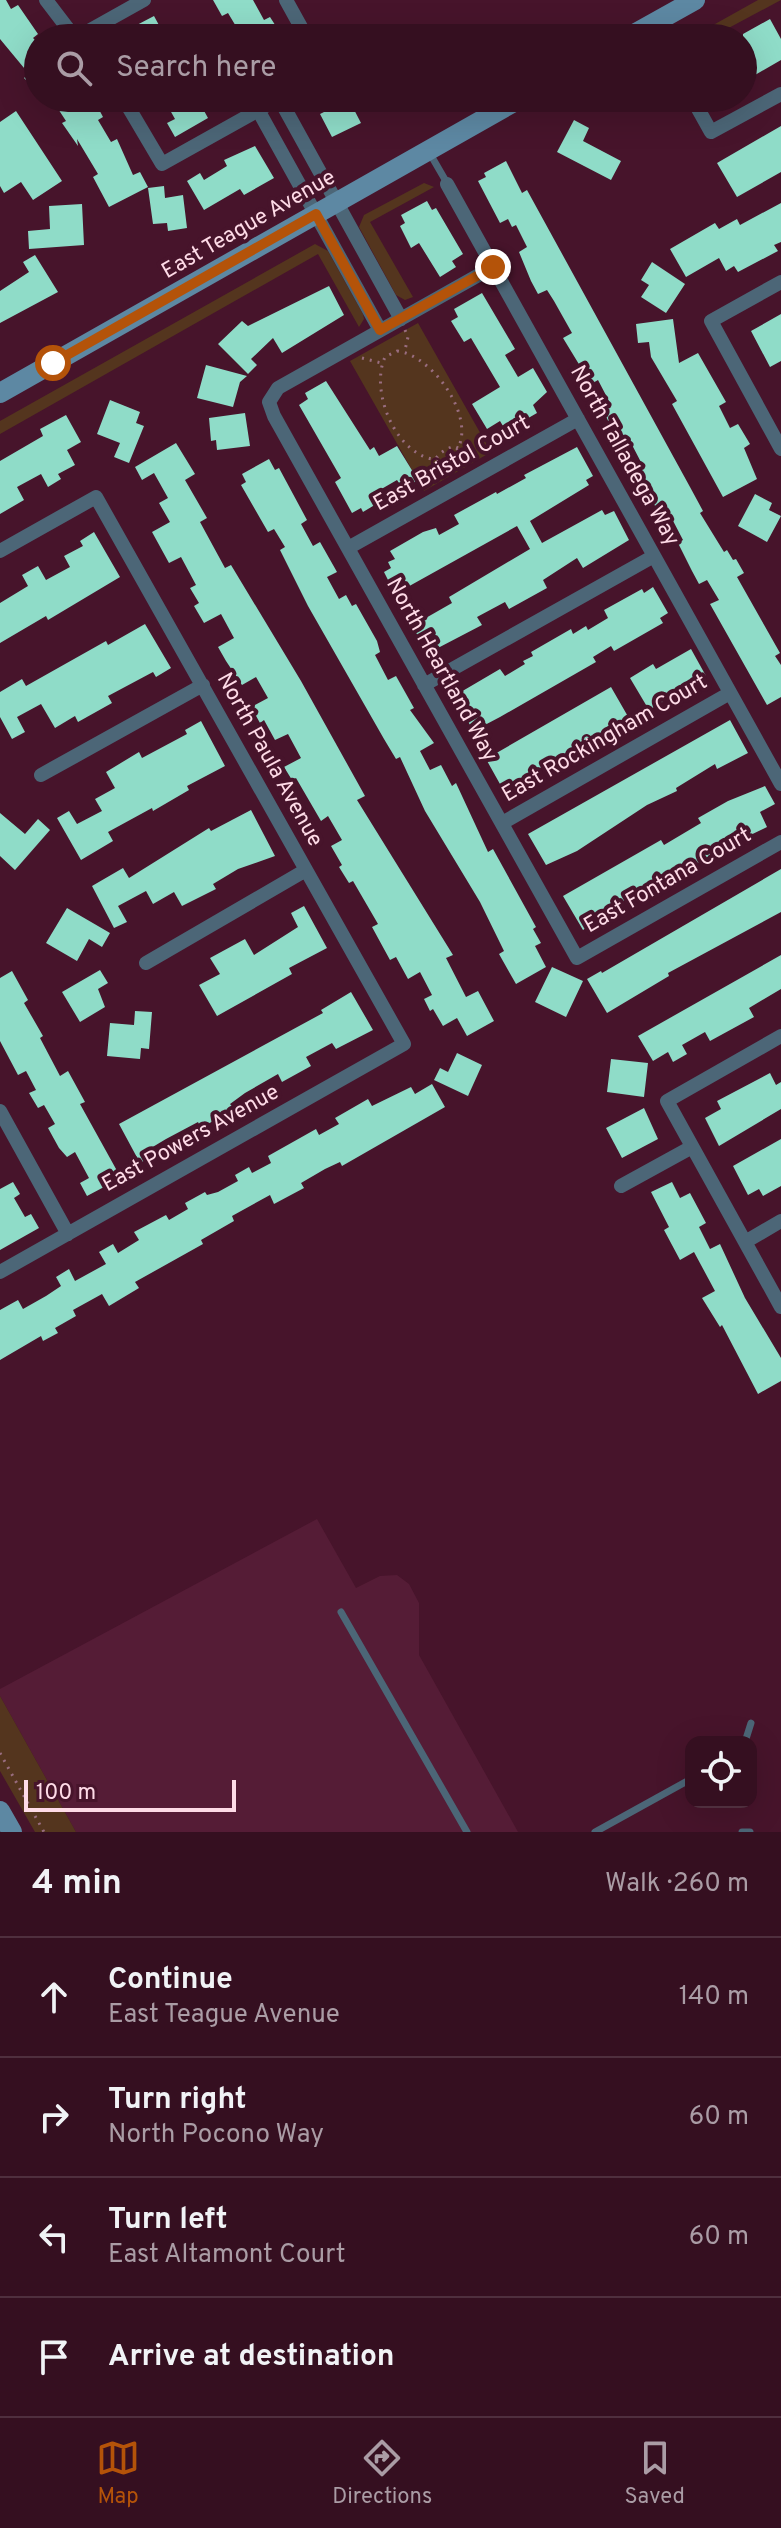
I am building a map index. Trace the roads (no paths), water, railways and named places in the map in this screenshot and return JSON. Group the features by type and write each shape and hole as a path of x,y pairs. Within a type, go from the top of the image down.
{"street":[{"path":"46,0 65,24"},
{"path":"101,24 144,0"},
{"path":"286,0 299,24"},
{"path":"664,24 695,0"},
{"path":"757,107 781,94"},
{"path":"131,112 162,164 254,112"},
{"path":"259,112 380,330 403,324 493,267"},
{"path":"287,112 403,324"},
{"name":"East Teague Avenue","path":"0,393 496,112"},
{"path":"700,112 711,132 748,112"},
{"path":"288,164 309,152"},
{"name":"North Talladega Way","path":"447,184 781,784"},
{"path":"350,275 370,264"},
{"path":"781,282 711,321 781,449"},
{"name":"North Heartland Way","path":"380,330 278,388 269,402 577,958"},
{"name":"East Bristol Court","path":"348,548 578,419"},
{"name":"North Paula Avenue","path":"0,551 96,497 404,1044"},
{"path":"424,685 654,556"},
{"path":"41,775 203,685"},
{"name":"East Rockingham Court","path":"502,823 730,693"},
{"name":"East Fontana Court","path":"577,958 781,842"},
{"path":"146,963 306,870"},
{"path":"781,1036 667,1101 781,1307"},
{"name":"East Powers Avenue","path":"0,1272 404,1044"},
{"path":"0,1111 68,1234"},
{"path":"621,1186 692,1147"},
{"path":"745,1242 781,1221"},
{"path":"0,1811 12,1832"}],"lane":[{"name":"North Talladega Way","path":"428,150 447,184"},
{"path":"341,1612 467,1832"},
{"path":"747,1736 751,1723"},
{"path":"595,1832 685,1782"},
{"path":"742,1832 750,1832"}]}
